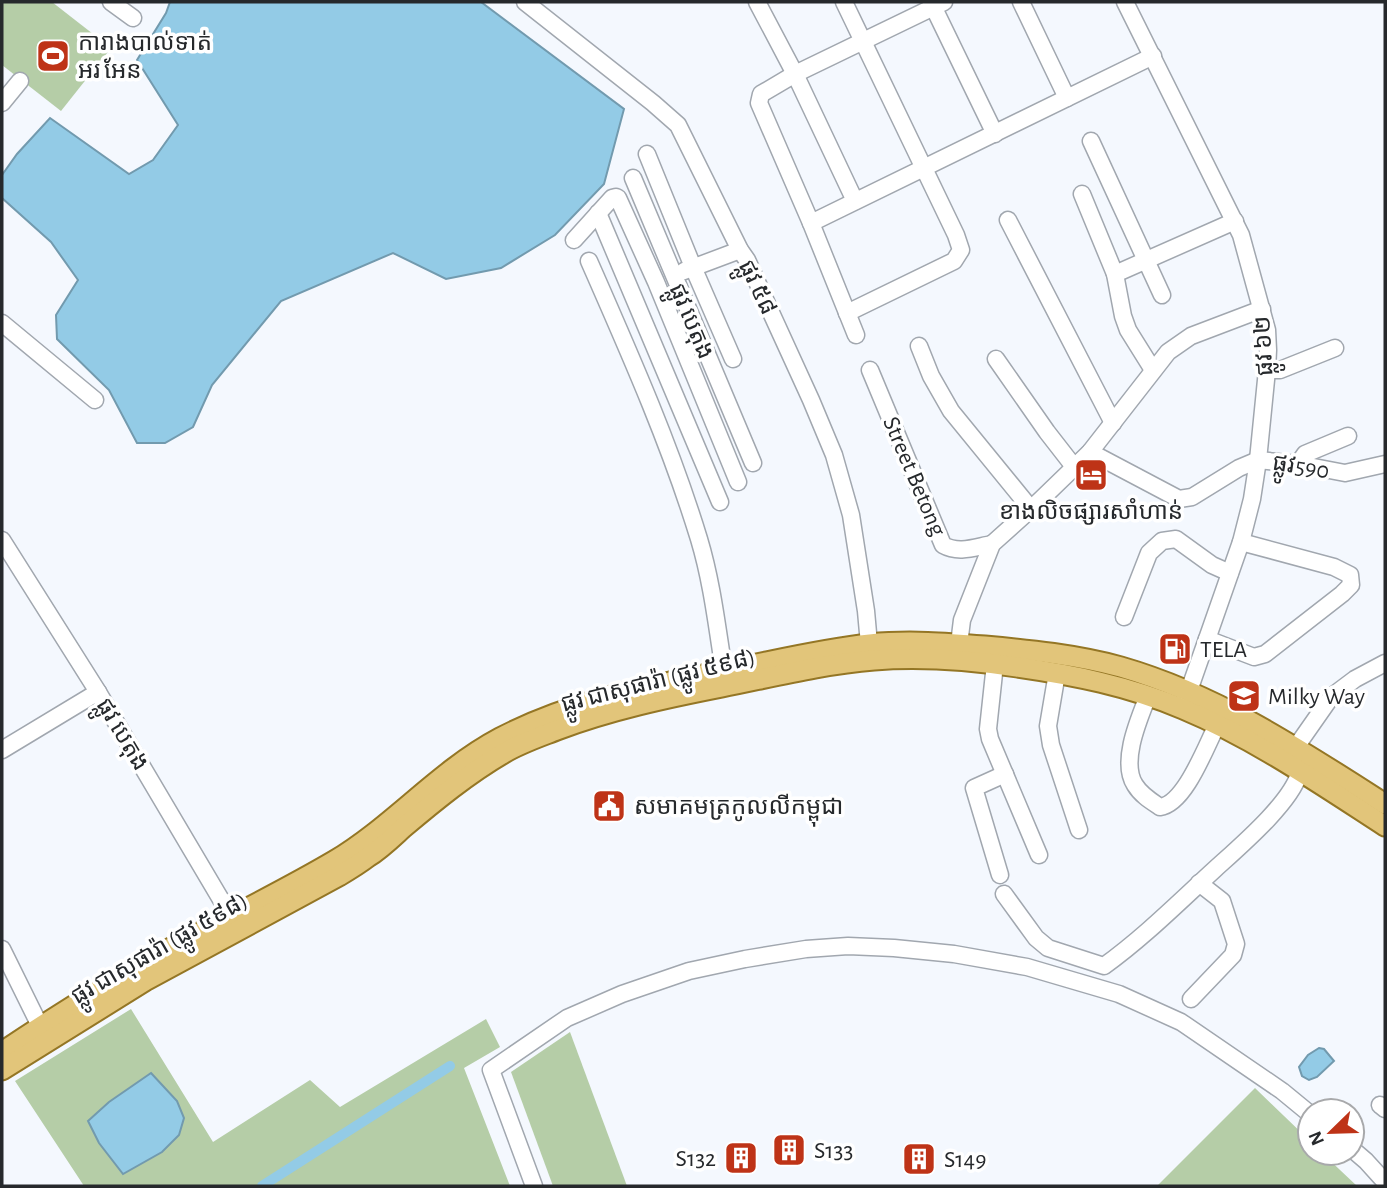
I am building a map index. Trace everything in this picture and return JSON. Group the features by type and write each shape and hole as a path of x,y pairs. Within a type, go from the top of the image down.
{"main road":[{"name":"ផ្លូវ ជាសុផារ៉ា (ផ្លូវ ៥៩៨)","path":"2,1070 360,845 453,769 498,739 589,703 666,682 804,654 869,644 959,644 1059,655 1118,666 1186,700 1249,721 1296,747 1385,804"},
{"name":"ផ្លូវ ជាសុផារ៉ា (ផ្លូវ ៥៩៨)","path":"2,1052 134,969 340,876 369,857 474,772 527,741 605,714 807,670 872,660 907,658 995,664 1057,673 1148,696 1186,700 1217,725 1300,772 1385,826"}],"street":[{"path":"111,2 132,18"},
{"name":"ផ្លូវ ៥៨","path":"525,2 678,125 747,260 834,455 851,515 869,644"},
{"path":"757,2 855,201"},
{"path":"844,2 961,250 954,261 847,313"},
{"path":"1021,2 1067,98"},
{"name":"ផ្លូវ ៦២","path":"1125,2 1241,234 1262,309 1267,340 1267,370 1252,499 1241,542 1186,700"},
{"path":"856,335 759,103 761,94 936,4 995,134"},
{"path":"811,223 1153,56"},
{"path":"2,103 20,81"},
{"path":"1091,141 1163,295"},
{"path":"647,154 733,359"},
{"name":"ផ្លូវ បេតុង","path":"633,178 752,463"},
{"path":"1082,194 1115,274 1128,330 1153,370"},
{"path":"574,240 612,198 618,198 656,282 738,482"},
{"path":"598,213 720,502"},
{"path":"1008,220 1113,423"},
{"path":"1115,274 1235,221"},
{"path":"607,300 740,250"},
{"path":"589,261 658,420 700,541 724,671"},
{"path":"959,644 962,620 992,544 1090,452 1168,352 1191,336 1262,309"},
{"path":"2,324 95,400"},
{"path":"919,346 951,411 1031,509"},
{"path":"1267,370 1280,370 1335,348"},
{"path":"996,359 1074,468"},
{"name":"Street Betong","path":"870,370 943,545 951,550 959,550 992,544"},
{"path":"720,438 739,431"},
{"path":"1297,464 1305,454 1348,436"},
{"path":"1090,452 1179,499 1192,497 1239,468 1258,460"},
{"name":"ផ្លូវ590","path":"1258,460 1345,473 1385,464"},
{"path":"1124,617 1149,553 1162,541 1175,539 1212,565 1230,573"},
{"name":"ផ្លូវ បេតុង","path":"2,540 98,692 235,923"},
{"path":"1207,639 1254,657 1265,654 1351,584 1350,575 1334,567 1241,542"},
{"path":"1004,894 1035,938 1048,948 1104,967 1123,953 1254,832 1285,799 1300,772 1296,747 1331,697 1355,679 1385,663"},
{"path":"995,664 988,729 990,739 1039,855"},
{"path":"1057,673 1048,726 1051,745 1079,830"},
{"path":"3,747 98,692"},
{"path":"1148,696 1135,734 1129,764 1130,775 1145,796 1160,807 1173,803 1190,780 1217,725"},
{"path":"1000,875 974,788 1005,774"},
{"path":"1191,999 1233,955 1236,944 1222,901 1199,883"},
{"path":"534,1186 491,1070 567,1018 622,994 689,971 806,949 848,946 954,954 1027,967 1119,994 1181,1022 1296,1103"},
{"path":"2,949 40,1026"},
{"path":"1366,1161 1385,1182"}],"green space":[{"name":"ការាងបាល់ទាត់ អរ អែន","path":"2,2 52,2 111,48 61,111 2,65"},
{"path":"131,1009 213,1142 310,1080 340,1107 486,1019 500,1047 464,1068 510,1186 84,1186 15,1081"},
{"path":"570,1032 627,1186 553,1186 511,1072"},
{"path":"1255,1088 1296,1128 1296,1167 1337,1167 1357,1186 1157,1186"}],"water":[{"path":"170,2 481,2 624,109 604,184 555,235 501,268 446,279 393,253 281,301 212,385 193,427 165,443 137,443 109,390 57,339 56,315 78,280 51,242 2,198 2,175 50,118 129,174 153,160 178,125 137,60"},
{"path":"1319,1048 1324,1049 1334,1061 1317,1077 1309,1080 1302,1076 1299,1067 1308,1055"},
{"path":"151,1073 177,1101 184,1118 179,1135 162,1152 123,1174 99,1143 88,1121 109,1102"}],"waterway":[{"path":"262,1186 450,1066"}],"place":[{"name":"ការាងបាល់ទាត់ អរ អែន","path":"53,56"},
{"name":"ខាងលិចផ្សារសាំហាន់","path":"1091,475"},
{"name":"TELA","path":"1175,649"},
{"name":"Milky Way","path":"1244,696"},
{"name":"សមាគមត្រកូលលីកម្ពុជា","path":"609,806"},
{"name":"S133","path":"789,1150"},
{"name":"S132","path":"741,1158"},
{"name":"S149","path":"919,1159"}]}
